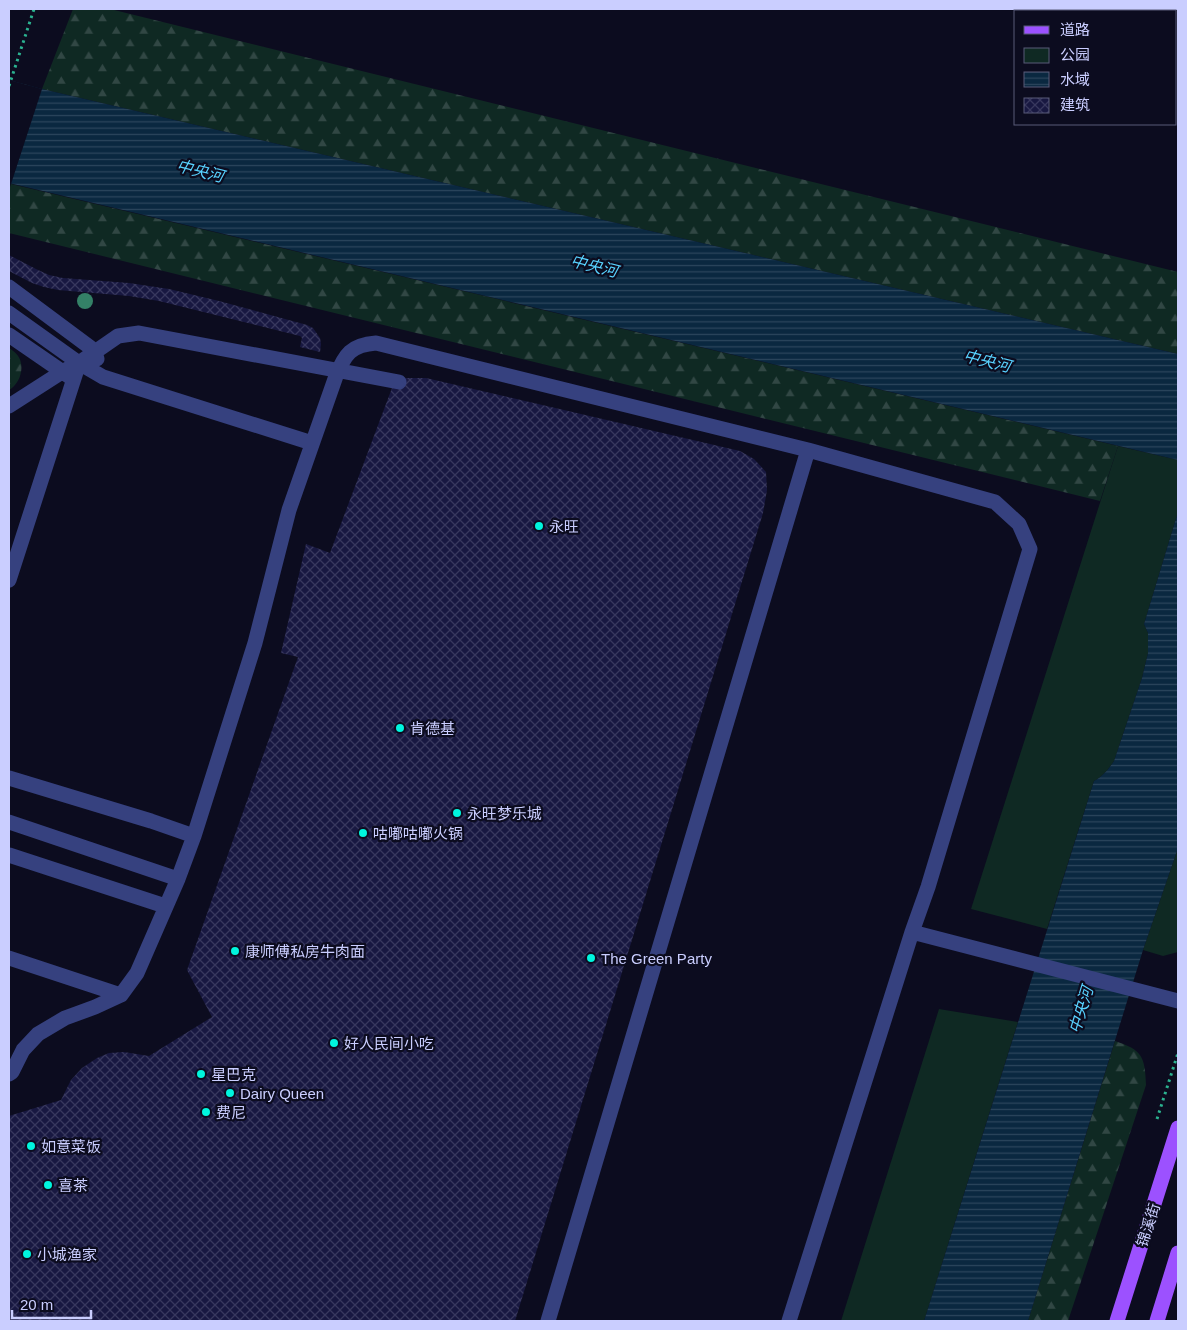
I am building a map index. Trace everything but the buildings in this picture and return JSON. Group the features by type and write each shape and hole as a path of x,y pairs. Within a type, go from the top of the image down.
{"main road":[{"name":"锦溪街","path":"1117,1321 1178,1128"},
{"path":"1157,1321 1178,1253"}],"lane":[{"path":"9,287 95,351 103,377"},
{"path":"9,313 79,363 103,377 312,443"},
{"path":"9,406 68,376 79,363 118,336 140,333 400,382"},
{"path":"9,335 68,376 103,377"},
{"path":"9,1074 12,1072 23,1050 38,1034 65,1018 121,995 137,973 178,879 194,836 255,643 289,510 342,360 351,350 362,344 376,343 808,450 995,502 1018,524 1030,549 928,887 912,932 789,1321"},
{"path":"9,580 68,376"},
{"path":"548,1321 808,450"},
{"path":"9,778 194,836"},
{"path":"9,822 178,879"},
{"path":"9,855 165,906"},
{"path":"912,932 1178,1001"},
{"path":"9,958 121,995"}],"path":[{"path":"9,86 34,9"}],"green space":[{"path":"73,9 110,9 1178,272 1178,354 42,89"},
{"path":"11,184 1118,446 1100,501 9,233 9,190"},
{"path":"9,348 18,356 21,367 17,382 9,390"},
{"path":"1118,446 1178,460 1178,512 1144,624 1148,633 1148,653 1142,678 1114,761 1094,781 1047,929 971,909"},
{"path":"1178,848 1178,952 1163,956 1143,950"},
{"path":"939,1009 1018,1022 924,1321 841,1321"},
{"path":"1115,1041 1136,1051 1140,1056 1145,1067 1146,1085 1068,1321 1028,1321"}],"water":[{"name":"中央河","path":"9,80 1178,354 1178,460 9,183"},
{"name":"中央河","path":"1178,512 1178,848 1143,950 1028,1321 924,1321 1094,781 1114,761 1142,678 1148,653 1148,633 1144,624"}],"pier":[{"path":"9,80 42,89 11,184 9,183"}],"place":[{"name":"永旺","path":"539,526"},
{"name":"肯德基","path":"400,728"},
{"name":"永旺梦乐城","path":"457,813"},
{"name":"咕嘟咕嘟火锅","path":"363,833"},
{"name":"康师傅私房牛肉面","path":"235,951"},
{"name":"The Green Party","path":"591,958"},
{"name":"好人民间小吃","path":"334,1043"},
{"name":"星巴克","path":"201,1074"},
{"name":"Dairy Queen","path":"230,1093"},
{"name":"费尼","path":"206,1112"},
{"name":"如意菜饭","path":"31,1146"},
{"name":"喜茶","path":"48,1185"},
{"name":"小城渔家","path":"27,1254"}]}
